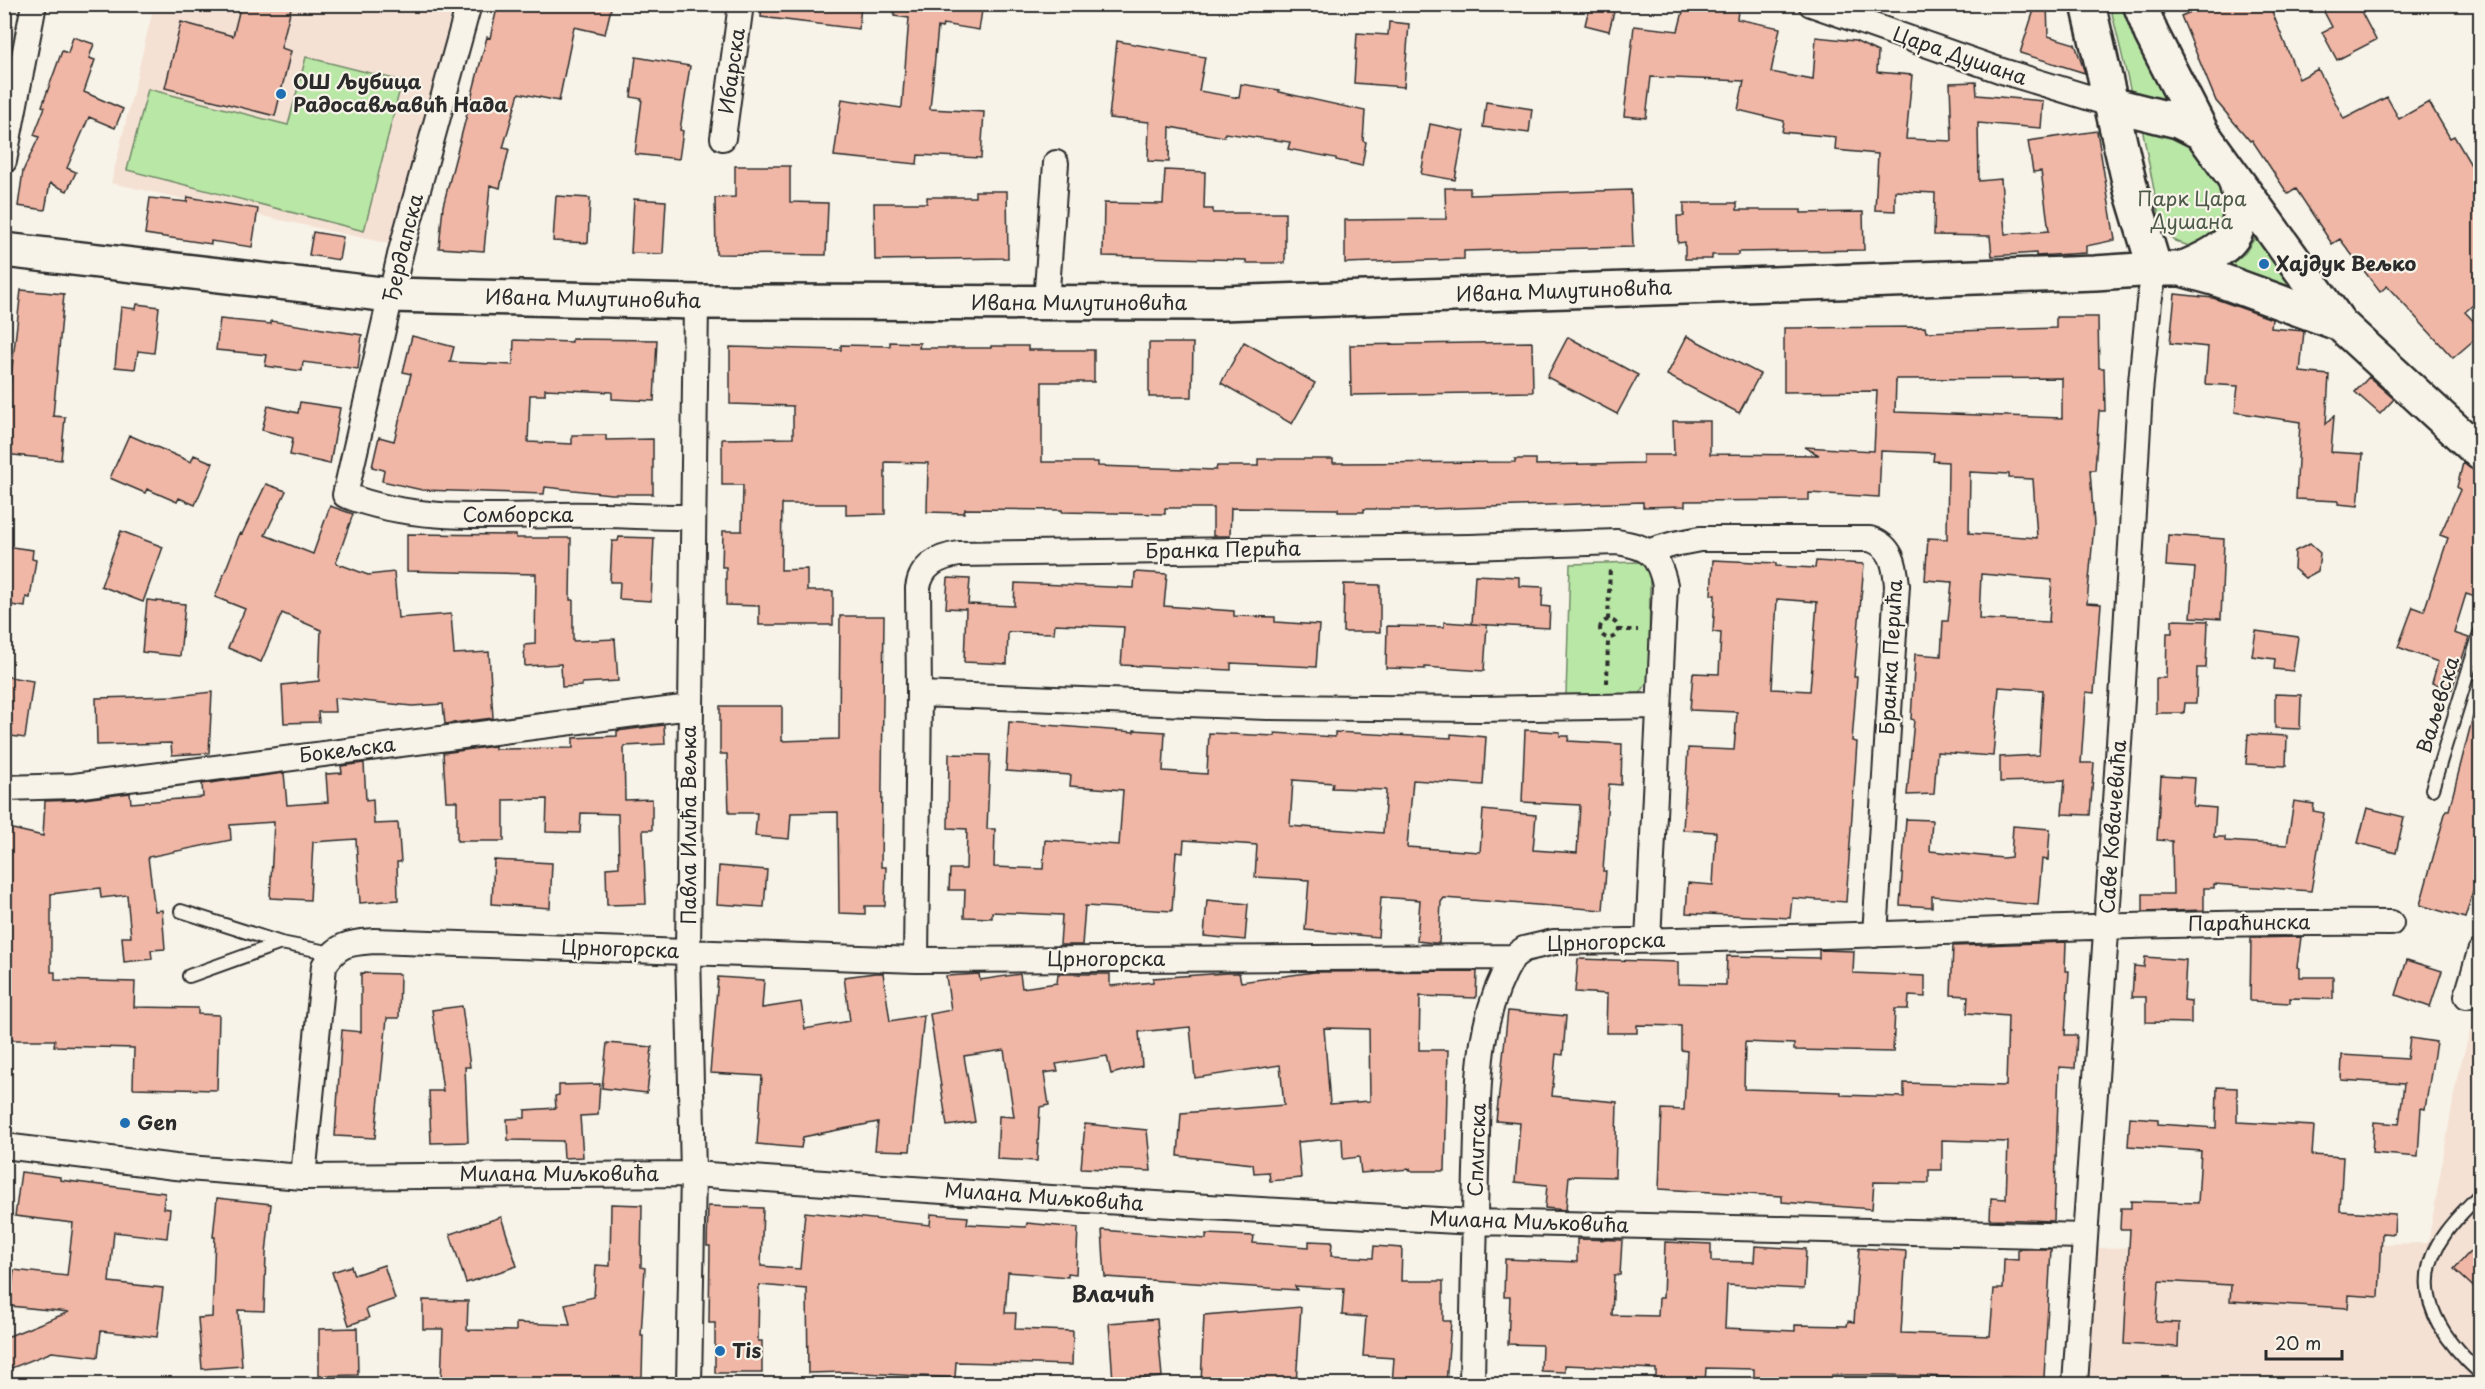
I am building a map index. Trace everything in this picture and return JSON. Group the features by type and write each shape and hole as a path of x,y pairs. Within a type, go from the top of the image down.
{"street":[{"path":"4,161 34,4"},
{"name":"Ђердапска","path":"345,495 390,295 469,4"},
{"name":"Ибарска","path":"723,138 741,4"},
{"name":"Цара Душана","path":"1811,4 2002,71 2110,104"},
{"path":"2088,4 2139,220 2168,269 2214,278 2340,324"},
{"path":"2140,4 2156,44 2202,133 2340,324 2481,453"},
{"path":"2110,104 2178,121 2202,133"},
{"path":"1046,303 1056,163"},
{"path":"2168,269 2210,257 2225,247 2235,233 2241,217 2241,197 2233,173"},
{"name":"Ивана Милутиновића","path":"4,250 390,295 696,302 1221,303 2168,269"},
{"name":"Саве Ковачевића","path":"2076,1384 2140,392 2149,302 2168,269"},
{"name":"Павла Илића Вељка","path":"689,1384 693,1174 688,952 696,302"},
{"name":"Сомборска","path":"345,495 394,510 481,517 562,515 693,517"},
{"name":"Бранка Перића","path":"916,960 919,579 929,565 946,556 959,554 1470,547 1617,542 1637,545 1650,551 1700,539 1870,539 1880,542 1892,557 1897,585 1875,935"},
{"path":"1648,941 1665,585 1658,562 1650,551"},
{"path":"919,694 1267,707 1479,709 1659,706"},
{"name":"Бокељска","path":"4,788 74,786 690,707"},
{"name":"Параћинска","path":"2107,926 2391,923"},
{"name":"Црногорска","path":"332,953 344,945 374,941 916,960 1512,957 1524,949 1554,942 1875,935 2107,926"},
{"path":"2467,996 2481,952"},
{"path":"303,1177 321,982 324,966 332,953"},
{"name":"Сплитска","path":"1472,1384 1474,1222 1482,1037 1495,989 1512,957"},
{"name":"Милана Миљковића","path":"4,1146 163,1166 303,1177 693,1174 1016,1196 1474,1222 2085,1236"}],"lane":[{"name":"Ваљевска","path":"2432,789 2481,633"},
{"path":"181,911 281,943 332,953"},
{"path":"189,976 281,943"},
{"path":"2481,1194 2446,1233 2431,1260 2428,1287 2433,1314 2444,1335 2460,1355 2481,1373"}],"path":[{"path":"1608,620 1611,563"},
{"path":"1608,620 1617,625 1618,630 1616,635 1608,639"},
{"path":"1608,620 1599,629 1600,634 1608,639"},
{"path":"1618,630 1649,631"},
{"path":"1607,685 1608,639"}],"shaded area":[{"name":"ОШ Љубица Радосављавић Нада","path":"154,5 454,5 390,244 111,183"},
{"path":"2480,999 2480,1384 2088,1384 2095,1248 2428,1243 2458,1073"}],"green space":[{"path":"2110,5 2133,5 2172,107 2132,97"},
{"path":"306,57 402,81 364,231 127,170 148,89 288,125"},
{"name":"Парк Цара Душана","path":"2141,122 2186,140 2221,189 2225,208 2218,238 2200,247 2189,246 2175,241 2161,227"},
{"path":"2258,233 2296,284 2293,288 2226,268 2245,253"},
{"path":"1639,562 1650,570 1649,679 1640,694 1633,697 1566,696 1570,564"}],"building":[{"path":"241,4 292,4 281,48 291,51 275,116 165,88 181,22 233,36"},
{"path":"498,4 612,4 605,34 574,27 559,101 519,93 503,148 509,149 500,188 490,185 484,251 439,248 443,206 487,37 490,38"},
{"path":"762,4 861,4 859,29 761,17"},
{"path":"895,4 983,4 979,30 943,24 942,28 938,27 930,109 984,112 981,158 918,155 917,164 834,156 842,99 901,108 902,106 909,18 894,16"},
{"path":"1590,4 1616,4 1609,31 1585,25"},
{"path":"1685,4 1739,4 1737,19 1780,28 1771,72 1813,80 1816,37 1855,41 1878,52 1877,72 1912,75 1906,139 1952,141 1950,83 1976,82 1977,95 2043,101 2041,128 1978,123 1979,181 2001,179 2005,234 2049,231 2041,171 2033,172 2028,141 2097,131 2115,240 2086,246 2086,253 1992,256 1990,236 1934,235 1935,193 1895,191 1895,211 1875,210 1878,154 1835,150 1836,137 1782,132 1784,121 1738,110 1744,81 1651,77 1646,118 1624,116 1634,26 1678,31"},
{"path":"2036,4 2047,4 2048,36 2075,44 2085,73 2020,53"},
{"path":"2210,4 2269,4 2299,79 2318,69 2344,119 2387,97 2399,119 2429,102 2450,138 2454,136 2481,182 2481,298 2465,312 2481,329 2481,334 2453,358 2387,286 2380,292 2340,239 2332,244 2296,189 2288,194 2252,140 2250,141 2216,101 2181,16"},
{"path":"2320,4 2357,4 2376,40 2337,60 2322,32 2332,27"},
{"path":"1389,22 1409,24 1404,87 1354,83 1357,33 1388,35"},
{"path":"73,37 94,44 89,58 95,60 84,92 123,109 115,128 89,117 67,168 76,172 67,191 50,183 45,210 18,206 23,171 39,137 34,135 45,107 42,106 62,51 68,53"},
{"path":"1117,41 1205,57 1199,91 1239,98 1241,84 1279,90 1279,92 1365,111 1363,141 1366,142 1362,166 1336,160 1336,158 1288,149 1290,142 1225,133 1224,137 1170,127 1169,162 1148,161 1149,122 1109,118"},
{"path":"636,57 690,66 680,130 683,131 679,159 635,154 642,99 631,97"},
{"path":"1486,102 1532,109 1529,133 1483,127"},
{"path":"1430,124 1464,131 1455,180 1421,174"},
{"path":"735,166 790,166 790,202 828,203 826,255 716,254 715,198 735,197"},
{"path":"1165,170 1205,172 1204,209 1213,209 1213,213 1285,213 1285,263 1103,256 1104,203 1163,204"},
{"path":"1445,188 1470,188 1470,195 1631,190 1633,247 1464,251 1464,259 1345,263 1345,220 1446,219"},
{"path":"975,191 1007,191 1008,258 875,260 874,203 927,203 927,197 975,197"},
{"path":"556,196 590,198 588,243 553,241"},
{"path":"188,197 258,209 252,247 211,241 211,244 145,234 150,198 187,202"},
{"path":"634,199 666,201 663,254 631,253"},
{"path":"1684,203 1737,203 1737,210 1801,210 1801,213 1863,212 1864,250 1738,252 1738,255 1712,255 1712,259 1685,259 1685,242 1678,243 1677,216 1684,216"},
{"path":"313,232 343,237 339,260 309,255"},
{"path":"21,290 64,294 53,416 65,417 61,460 4,454"},
{"path":"2175,294 2213,298 2272,319 2271,328 2304,331 2300,372 2329,375 2326,424 2334,416 2331,452 2363,454 2358,506 2338,504 2338,501 2296,499 2300,422 2235,412 2238,386 2205,384 2208,347 2170,343"},
{"path":"137,304 159,307 154,353 138,351 135,369 115,367 121,307 136,309"},
{"path":"2056,317 2098,317 2099,368 2104,368 2105,411 2099,411 2095,470 2090,470 2094,525 2087,603 2101,604 2094,693 2086,692 2081,763 2094,763 2090,815 2062,814 2065,780 2000,782 2000,757 2039,755 2043,690 1999,687 1993,756 1937,752 1934,794 1907,795 1914,720 1911,719 1915,654 1941,656 1943,621 1948,621 1952,582 1925,580 1928,538 1947,539 1948,462 1933,461 1934,453 1881,451 1879,497 1809,493 1809,500 1685,501 1685,506 1643,507 1643,502 1364,509 1364,512 1338,512 1338,509 1231,508 1230,536 1213,536 1213,508 1165,508 1165,514 965,509 964,513 927,512 928,463 885,462 885,514 846,515 846,504 782,504 781,570 807,569 807,591 833,591 833,625 759,625 759,606 726,605 726,567 722,567 723,531 742,531 743,485 722,485 722,439 793,438 793,406 730,404 730,347 841,350 841,345 890,346 890,342 920,343 919,348 1028,346 1028,350 1094,350 1094,382 1042,382 1042,462 1098,462 1098,466 1216,470 1217,466 1258,466 1258,459 1333,459 1333,463 1515,462 1515,459 1536,459 1536,465 1643,463 1643,455 1674,455 1673,421 1710,421 1710,454 1819,455 1804,447 1874,451 1877,391 1784,392 1784,328 1925,327 1926,332 2056,328","holes":["2062,378 2062,418 1895,412 1896,379","1970,472 2009,474 2009,478 2033,479 2037,538 1969,533","1981,574 2052,580 2049,622 1979,619"]},
{"path":"220,319 271,324 271,321 362,335 358,369 303,362 302,371 265,366 267,355 216,350"},
{"path":"412,336 454,347 450,362 513,365 514,340 572,342 572,339 657,340 654,401 612,399 612,392 545,389 545,395 530,395 528,442 572,444 572,435 606,435 606,440 653,439 653,494 611,494 545,487 544,494 422,490 382,481 384,470 372,467 379,437 394,441 411,374 403,372"},
{"path":"1687,336 1760,374 1739,413 1667,375"},
{"path":"1568,337 1638,375 1617,414 1547,377"},
{"path":"1244,342 1315,383 1292,424 1221,383"},
{"path":"1532,342 1533,392 1351,395 1350,345"},
{"path":"1149,343 1193,343 1192,397 1149,397"},
{"path":"2369,377 2394,399 2380,414 2355,392"},
{"path":"300,402 340,408 330,464 290,455 293,438 262,430 268,406 298,413"},
{"path":"129,435 191,462 194,455 213,463 195,505 179,498 177,502 147,489 145,493 110,478"},
{"path":"2463,463 2475,471 2481,471 2481,599 2466,594 2454,633 2469,638 2452,689 2432,683 2438,662 2398,647 2413,607 2424,611 2448,538 2440,535 2460,490 2457,487"},
{"path":"266,484 286,491 265,535 313,554 330,506 353,514 336,563 368,575 394,572 398,618 451,614 454,654 489,652 493,718 445,724 443,704 412,706 334,698 335,712 318,712 319,722 284,723 282,685 319,681 321,630 282,613 261,662 228,648 245,609 215,597 240,533 242,534"},
{"path":"121,531 163,547 143,602 101,586"},
{"path":"407,534 571,538 570,600 573,600 573,641 615,639 618,681 582,683 582,686 562,687 561,664 525,666 524,645 535,644 536,574 407,571"},
{"path":"2168,535 2224,539 2221,619 2191,617 2195,568 2166,566"},
{"path":"619,537 654,538 651,601 619,599 620,582 610,582 612,541 618,541"},
{"path":"2310,544 2320,553 2318,571 2305,578 2294,569 2295,551"},
{"path":"4,546 33,550 32,559 36,560 30,598 26,597 25,607 4,604"},
{"path":"1713,560 1776,563 1776,566 1815,568 1816,561 1864,564 1854,677 1857,677 1852,741 1857,742 1846,902 1792,898 1790,918 1686,913 1688,883 1713,885 1716,832 1683,830 1688,748 1734,750 1737,712 1690,710 1693,673 1719,674 1721,633 1713,632 1715,595 1711,595","holes":["1777,599 1817,602 1810,691 1772,689"]},
{"path":"1135,572 1167,574 1164,606 1234,611 1234,616 1275,617 1275,622 1319,625 1316,667 1231,663 1231,670 1121,665 1124,627 1055,624 1054,633 1008,632 1007,664 964,662 966,609 946,608 948,578 970,579 968,604 1014,606 1015,583 1134,588"},
{"path":"1475,575 1519,577 1519,586 1543,587 1542,606 1550,607 1549,628 1472,624"},
{"path":"1344,584 1380,585 1380,632 1343,632"},
{"path":"147,600 185,604 180,656 142,652"},
{"path":"840,616 884,616 881,867 886,867 885,906 865,906 865,914 839,913 838,812 791,813 789,839 755,836 757,813 729,813 727,754 720,754 720,706 782,706 782,741 839,739"},
{"path":"2172,620 2208,621 2206,668 2197,668 2196,703 2185,703 2184,713 2156,713 2156,678 2166,678 2167,633 2172,633"},
{"path":"1444,622 1487,625 1484,671 1425,667 1425,669 1386,668 1387,626 1444,627"},
{"path":"2256,631 2298,637 2293,671 2274,669 2275,659 2252,656"},
{"path":"4,676 33,681 25,738 4,735"},
{"path":"212,692 209,753 172,755 171,743 97,745 96,698 176,696"},
{"path":"2275,694 2301,695 2300,729 2275,728"},
{"path":"2473,716 2481,717 2481,866 2465,918 2420,905 2446,810 2449,810"},
{"path":"1009,722 1134,732 1134,730 1165,732 1163,771 1207,774 1209,733 1275,736 1275,733 1335,737 1335,732 1451,738 1451,734 1486,737 1483,785 1413,780 1407,847 1480,852 1483,810 1536,815 1533,850 1577,853 1580,805 1522,802 1525,730 1560,732 1560,736 1569,736 1568,741 1622,744 1621,785 1609,784 1603,871 1606,871 1603,910 1444,898 1441,902 1439,943 1417,941 1420,900 1381,897 1378,937 1305,930 1309,880 1255,877 1257,845 1184,840 1183,853 1176,852 1172,911 1085,906 1082,945 1060,945 1062,915 992,912 992,918 964,917 965,890 949,890 950,869 966,869 967,829 948,828 949,754 990,755 987,829 995,829 994,867 1043,869 1045,840 1119,845 1123,790 1070,786 1071,775 1006,771","holes":["1293,780 1333,783 1332,788 1386,790 1383,833 1290,826"]},
{"path":"664,725 665,744 624,746 625,800 652,799 652,830 643,830 646,904 607,905 606,868 619,867 618,814 581,813 580,833 546,832 547,799 504,800 504,841 457,841 457,801 446,801 443,753 495,746 495,749 573,748 573,738 617,736 617,731"},
{"path":"2248,734 2287,736 2286,766 2246,764"},
{"path":"364,763 366,800 373,799 374,824 398,823 401,862 397,862 398,900 360,903 356,839 313,842 310,900 270,898 274,822 230,825 231,840 148,857 155,911 162,910 165,949 151,950 152,959 124,962 122,937 131,937 127,895 101,898 100,888 51,894 51,972 55,972 55,980 135,982 134,1007 198,1008 198,1014 219,1015 217,1090 133,1088 134,1048 54,1046 55,1040 4,1040 4,827 43,836 45,801 76,800 130,793 131,803 203,797 202,784 284,773 287,805 328,802 326,774 342,773 341,766"},
{"path":"2161,776 2195,778 2193,806 2216,808 2214,837 2225,837 2225,841 2287,845 2294,801 2314,804 2313,811 2324,813 2311,891 2214,884 2214,888 2204,888 2204,910 2143,912 2143,894 2173,894 2172,841 2157,840"},
{"path":"2367,808 2404,817 2396,853 2358,843"},
{"path":"1906,819 1932,820 1930,851 2003,858 2011,857 2013,826 2050,829 2048,860 2042,859 2038,905 1932,896 1932,907 1900,905"},
{"path":"494,860 552,863 550,908 492,904"},
{"path":"719,866 767,870 764,907 717,904"},
{"path":"1207,900 1248,904 1245,940 1204,936"},
{"path":"2301,937 2297,967 2300,968 2300,977 2333,977 2333,999 2290,998 2290,1003 2250,1001 2251,938"},
{"path":"2066,942 2065,971 2069,971 2065,1035 2077,1035 2075,1068 2059,1067 2054,1221 1990,1219 1991,1198 2006,1199 2008,1142 1942,1140 1942,1170 1929,1170 1929,1183 1874,1182 1872,1209 1782,1202 1782,1196 1659,1189 1662,1109 1684,1110 1687,1051 1681,1050 1681,1026 1637,1025 1637,1033 1606,1033 1607,994 1575,992 1578,959 1678,962 1678,984 1726,985 1727,956 1819,958 1819,950 1854,951 1853,973 1925,976 1925,997 1909,996 1908,1009 1895,1009 1893,1052 1794,1050 1794,1044 1745,1042 1744,1089 1841,1092 1841,1095 1904,1097 1904,1083 2006,1086 2008,1016 1967,1013 1968,996 1951,995 1953,946"},
{"path":"2145,957 2186,960 2184,1000 2191,1001 2191,1023 2146,1022 2146,997 2132,997 2134,966 2144,967"},
{"path":"2407,960 2442,971 2430,1007 2396,995"},
{"path":"1477,971 1476,998 1420,996 1419,1050 1448,1050 1445,1171 1410,1171 1410,1169 1361,1173 1359,1157 1343,1159 1342,1138 1298,1142 1301,1178 1270,1181 1269,1172 1254,1173 1253,1164 1178,1156 1181,1113 1284,1105 1280,1065 1195,1078 1190,1027 1139,1032 1142,1066 1111,1074 1107,1056 1056,1064 1058,1071 1044,1073 1049,1105 1040,1107 1037,1161 997,1159 999,1116 1014,1117 1004,1050 964,1056 975,1122 947,1126 930,1014 951,1010 946,976 979,974 980,980 1020,974 1022,988 1057,983 1058,974 1110,974 1110,986 1153,982 1153,978 1239,973 1241,982 1314,972","holes":["1324,1028 1369,1029 1370,1101 1330,1104"]},
{"path":"361,973 400,974 399,1018 387,1018 375,1138 335,1136 342,1030 361,1032"},
{"path":"883,973 890,1021 924,1015 910,1151 875,1150 878,1122 803,1137 801,1148 757,1144 762,1076 710,1073 718,977 764,980 762,1008 801,1002 805,1029 850,1021 844,977"},
{"path":"462,1006 470,1067 465,1067 468,1142 431,1143 429,1091 443,1091 432,1010"},
{"path":"1508,1011 1566,1016 1563,1055 1556,1054 1552,1096 1617,1102 1615,1177 1569,1176 1566,1210 1545,1208 1547,1185 1515,1182 1520,1123 1496,1121"},
{"path":"2410,1038 2436,1042 2425,1109 2421,1108 2418,1157 2372,1153 2374,1122 2399,1124 2404,1084 2341,1080 2342,1055 2407,1059"},
{"path":"607,1043 652,1047 647,1093 602,1088"},
{"path":"600,1084 598,1115 580,1116 583,1157 564,1158 563,1141 508,1140 507,1119 525,1118 525,1110 556,1108 555,1096 559,1095 559,1085"},
{"path":"2217,1087 2237,1088 2237,1122 2314,1126 2312,1155 2343,1157 2340,1211 2395,1214 2394,1234 2382,1233 2379,1297 2349,1295 2348,1308 2230,1301 2231,1285 2159,1281 2156,1322 2179,1323 2178,1347 2124,1344 2130,1229 2120,1229 2121,1208 2131,1208 2131,1201 2198,1203 2201,1151 2128,1146 2130,1117 2158,1119 2158,1124 2216,1128"},
{"path":"1085,1124 1147,1130 1151,1171 1081,1168"},
{"path":"21,1172 60,1177 60,1180 165,1193 163,1208 170,1209 167,1238 114,1232 109,1282 163,1288 157,1337 101,1331 98,1357 52,1352 4,1371 4,1338 69,1312 10,1306 14,1270 67,1276 73,1223 15,1216"},
{"path":"217,1198 271,1204 264,1311 238,1310 242,1366 202,1369 198,1318 212,1317 215,1237 213,1237"},
{"path":"611,1204 642,1205 641,1267 645,1268 641,1336 643,1336 642,1377 635,1377 634,1384 441,1382 443,1329 423,1329 423,1300 468,1301 467,1330 516,1331 516,1323 570,1325 565,1304 594,1297 596,1265 610,1266"},
{"path":"708,1206 763,1208 761,1266 800,1269 805,1212 930,1225 931,1214 968,1217 967,1224 1026,1227 1027,1223 1078,1228 1076,1274 1068,1273 1068,1277 1008,1272 1005,1313 1016,1313 1015,1329 1073,1331 1072,1365 956,1362 955,1378 846,1372 808,1373 807,1289 759,1285 758,1341 762,1341 762,1373 715,1373 715,1323 709,1323"},
{"path":"501,1217 517,1266 466,1283 450,1234"},
{"path":"1102,1230 1206,1239 1206,1234 1254,1236 1253,1243 1309,1247 1309,1241 1332,1242 1331,1256 1373,1258 1374,1246 1402,1248 1401,1281 1443,1281 1443,1321 1451,1321 1446,1384 1392,1384 1394,1358 1363,1356 1366,1317 1342,1315 1344,1289 1295,1286 1297,1290 1105,1277"},
{"path":"1577,1239 1622,1240 1620,1275 1614,1275 1612,1315 1658,1316 1659,1298 1663,1298 1665,1242 1711,1244 1711,1261 1754,1262 1755,1246 1806,1249 1804,1289 1727,1285 1725,1328 1795,1331 1795,1325 1847,1326 1848,1321 1854,1322 1859,1248 1906,1251 1901,1333 1990,1336 1994,1289 2003,1289 2004,1259 2018,1260 2018,1249 2051,1249 2044,1378 2002,1377 2001,1384 1982,1383 1982,1378 1886,1375 1832,1375 1832,1380 1754,1378 1754,1369 1706,1368 1705,1383 1656,1381 1656,1369 1565,1365 1565,1372 1541,1371 1542,1345 1508,1344 1510,1297 1504,1297 1505,1259 1577,1262"},
{"path":"2481,1240 2481,1294 2454,1269"},
{"path":"384,1265 395,1299 366,1309 369,1318 349,1325 332,1272 351,1266 354,1275"},
{"path":"1301,1307 1296,1384 1201,1383 1204,1315"},
{"path":"1157,1319 1162,1377 1113,1381 1109,1323"},
{"path":"357,1328 358,1375 319,1376 319,1329"}],"place":[{"name":"ОШ Љубица Радосављавић Нада","path":"281,94"},
{"name":"Хајдук Вељко","path":"2264,264"},
{"name":"Gen","path":"125,1123"},
{"name":"Tis","path":"720,1351"}],"district":[{"name":"Влачић","path":"1113,1294"}]}
